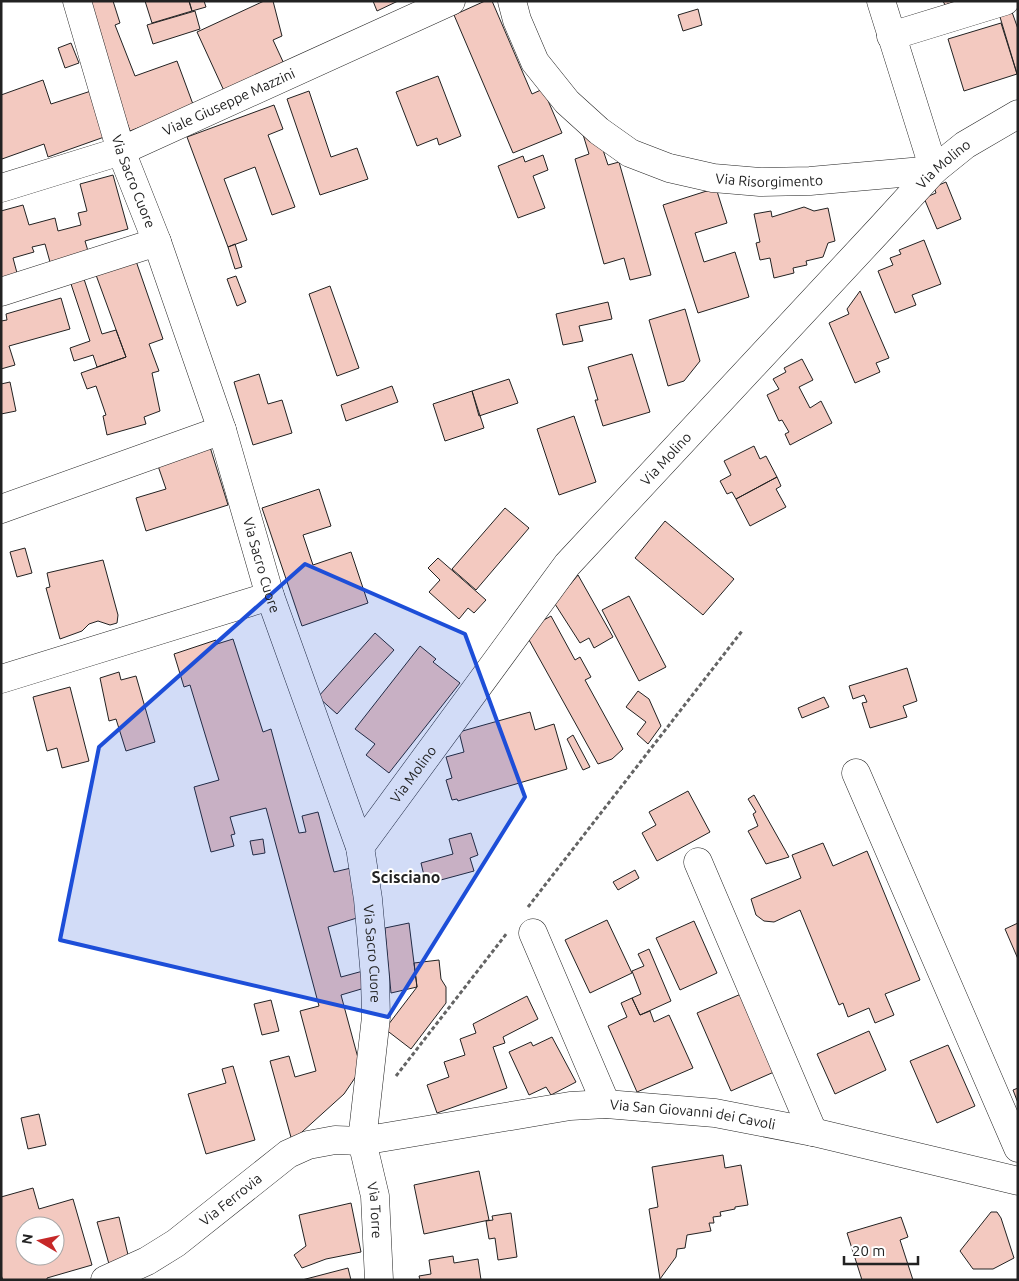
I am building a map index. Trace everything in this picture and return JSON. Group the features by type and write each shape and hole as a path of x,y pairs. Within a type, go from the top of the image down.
{"street":[{"name":"Via Sacro Cuore","path":"77,1 121,151 157,242 222,430 270,596 360,847 368,899 375,977 376,1017 362,1141"},
{"name":"Viale Giuseppe Mazzini","path":"1,188 121,151 451,1"},
{"name":"Via Risorgimento","path":"512,1 517,20 534,62 567,102 599,131 630,153 669,168 712,178 760,182 810,181 934,170"},
{"path":"881,1 934,170"},
{"path":"892,36 1005,1"},
{"name":"Via Molino","path":"360,847 567,565 934,170 965,146 1018,114"},
{"path":"1,292 157,242"},
{"path":"1,509 222,430"},
{"path":"1,679 270,596"},
{"path":"856,773 1018,1148"},
{"path":"698,862 813,1132"},
{"path":"524,923 606,1104"},
{"name":"Via San Giovanni dei Cavoli","path":"362,1141 570,1106 606,1104 715,1113 813,1132 1018,1181"},
{"name":"Via Ferrovia","path":"105,1280 147,1261 176,1243 288,1154 308,1145 335,1140 362,1141"},
{"name":"Via Torre","path":"362,1141 375,1196 379,1280"}],"path":[{"path":"394,1079 524,923 742,632"}],"highlighted area":[{"path":"305,564 465,634 525,797 388,1017 60,940 99,747"}],"building":[{"path":"83,1 113,1 120,23 115,25 135,76 177,61 194,107 130,131"},
{"path":"145,1 189,1 192,11 152,23"},
{"path":"189,1 204,1 206,7 192,11"},
{"path":"264,1 273,1 282,36 273,40 285,66 225,93 197,32"},
{"path":"373,1 398,1 377,11"},
{"path":"485,1 492,1 532,94 543,89 562,133 513,153 454,15"},
{"path":"943,1 957,1 945,5"},
{"path":"698,9 702,25 683,31 678,15"},
{"path":"195,11 200,29 153,44 147,25"},
{"path":"1012,12 1018,29 1018,77 1000,17"},
{"path":"1001,23 1017,74 964,91 948,39"},
{"path":"71,43 79,63 65,68 58,48"},
{"path":"438,76 461,136 439,145 437,138 417,146 396,92"},
{"path":"43,80 51,104 91,91 107,136 48,157 44,144 2,159 1,95"},
{"path":"309,91 331,157 357,148 368,179 320,195 287,99"},
{"path":"274,105 283,129 268,135 295,207 272,215 255,167 224,179 247,240 228,247 187,137"},
{"path":"581,128 603,150 608,165 619,162 651,275 630,280 624,258 604,264 575,159 589,154"},
{"path":"543,155 548,170 533,176 545,208 518,218 498,166 523,156 525,162"},
{"path":"113,175 128,229 85,241 88,251 50,262 45,244 32,247 34,252 13,258 17,273 1,278 1,211 23,205 29,225 55,218 58,231 81,225 78,213 87,211 80,184"},
{"path":"946,182 961,219 937,229 924,198 936,193 934,187"},
{"path":"716,188 727,223 695,233 704,262 735,252 749,297 698,313 663,205"},
{"path":"804,207 814,211 828,208 835,241 828,243 823,257 806,261 807,265 793,268 794,273 774,278 770,258 760,260 756,243 760,242 754,214 771,211 772,217"},
{"path":"924,240 941,284 912,295 916,305 895,313 878,271 893,265 890,258 901,254 899,250"},
{"path":"235,244 242,267 235,269 228,247"},
{"path":"136,261 163,339 149,344 159,371 152,373 160,411 144,417 146,424 107,435 103,416 106,415 96,386 87,389 81,373 126,357 96,275"},
{"path":"83,276 102,334 116,330 126,357 97,367 93,355 74,361 70,348 90,341 70,281"},
{"path":"236,276 246,302 237,306 227,279"},
{"path":"330,286 359,368 337,376 309,294"},
{"path":"860,291 889,358 876,363 880,372 855,383 829,323 849,314 847,309"},
{"path":"61,298 70,329 9,346 15,365 1,369 1,321 7,320 6,314"},
{"path":"608,302 612,319 579,326 583,341 563,345 556,314"},
{"path":"685,309 700,361 684,381 668,386 649,320"},
{"path":"632,354 650,412 603,426 595,400 598,400 588,367"},
{"path":"802,359 813,380 799,387 810,408 821,401 832,423 790,445 785,434 789,432 782,420 779,421 767,395 779,389 773,379 786,372 784,368"},
{"path":"259,374 268,404 282,400 292,433 253,445 234,382"},
{"path":"509,379 518,403 479,416 472,391"},
{"path":"10,382 16,411 1,414 1,384"},
{"path":"392,386 398,402 346,421 341,405"},
{"path":"472,391 484,428 445,441 433,404"},
{"path":"574,416 596,482 559,495 537,429"},
{"path":"754,446 760,459 766,456 777,477 736,499 732,492 727,494 720,481 731,475 724,461"},
{"path":"210,447 228,505 146,531 136,498 166,489 157,463"},
{"path":"777,477 781,486 776,489 786,507 750,526 736,499"},
{"path":"319,489 331,526 303,535 313,565 351,552 368,603 302,626 262,508"},
{"path":"505,508 529,528 476,590 452,569"},
{"path":"665,521 734,579 703,615 635,558"},
{"path":"25,548 32,573 17,577 10,552"},
{"path":"438,558 486,600 474,613 468,608 459,619 429,592 440,580 428,568"},
{"path":"103,560 118,615 117,623 110,625 98,621 89,624 82,631 60,639 46,588 50,587 47,573"},
{"path":"578,575 613,637 594,648 589,638 580,643 555,604"},
{"path":"629,596 666,667 639,681 602,610"},
{"path":"551,616 575,660 580,657 591,677 585,680 623,749 612,759 598,764 524,631"},
{"path":"375,633 394,650 337,714 318,697"},
{"path":"233,639 263,732 271,729 299,833 306,832 302,816 318,812 334,872 351,868 360,917 328,927 341,977 363,971 368,987 341,995 361,1069 344,1094 292,1141 270,1061 289,1056 295,1077 316,1071 300,1011 319,1006 266,808 230,817 235,834 231,835 234,846 211,852 194,787 219,780 190,685 184,687 174,654 216,640 217,644"},
{"path":"420,646 436,659 433,662 460,683 389,773 366,755 375,744 355,729"},
{"path":"907,668 917,701 903,706 907,717 870,728 862,703 867,702 864,695 853,699 849,686"},
{"path":"119,672 121,680 136,676 155,742 126,751 116,719 109,721 100,678"},
{"path":"70,687 89,761 62,768 57,748 47,751 33,697"},
{"path":"638,691 649,699 661,726 648,744 637,734 646,722 626,707"},
{"path":"824,697 829,707 802,718 798,708"},
{"path":"530,712 535,730 554,724 567,769 458,801 457,799 452,800 446,780 452,778 446,757 464,752 459,732"},
{"path":"573,735 590,767 583,770 567,739"},
{"path":"688,791 710,832 657,861 642,833 656,825 649,812"},
{"path":"754,795 789,857 766,864 748,831 758,826 753,814 756,812 748,799"},
{"path":"471,833 478,855 470,858 474,871 426,884 421,863 453,854 449,839"},
{"path":"263,839 265,853 253,855 250,841"},
{"path":"823,843 833,866 867,851 920,980 885,994 894,1015 875,1023 869,1008 848,1017 843,1003 839,1005 800,910 774,922 764,921 756,915 751,899 801,878 792,855"},
{"path":"635,870 639,878 618,890 613,882"},
{"path":"607,920 632,973 590,993 565,940"},
{"path":"694,921 717,973 680,990 656,938"},
{"path":"409,923 417,987 391,993 385,928"},
{"path":"1018,923 1018,959 1005,929"},
{"path":"649,949 671,1001 640,1015 632,998 641,994 632,971 644,966 638,954"},
{"path":"439,960 441,979 446,987 446,1003 411,1049 385,1029 417,987 414,963"},
{"path":"741,994 774,1072 731,1091 697,1013"},
{"path":"527,996 538,1019 503,1037 505,1043 493,1047 507,1088 437,1113 427,1085 449,1077 444,1062 465,1055 460,1039 476,1033 473,1024"},
{"path":"632,998 640,1015 650,1011 654,1022 669,1015 693,1068 637,1092 608,1026 627,1017 621,1003"},
{"path":"271,1000 279,1031 262,1035 254,1004"},
{"path":"869,1031 886,1070 835,1094 817,1054"},
{"path":"552,1037 576,1082 551,1095 546,1087 529,1095 509,1052 531,1042 533,1046"},
{"path":"948,1045 975,1106 937,1123 910,1061"},
{"path":"233,1066 255,1140 206,1154 188,1094 226,1083 222,1069"},
{"path":"1018,1088 1018,1103 1013,1090"},
{"path":"39,1114 46,1145 28,1149 21,1118"},
{"path":"723,1155 725,1168 741,1165 748,1205 720,1212 721,1216 713,1217 714,1223 709,1223 711,1231 687,1235 685,1248 677,1249 676,1257 660,1279 649,1209 658,1207 652,1167"},
{"path":"479,1171 489,1220 424,1234 414,1185"},
{"path":"33,1188 39,1209 73,1199 92,1265 47,1278 47,1280 3,1280 1,1275 1,1197"},
{"path":"351,1203 361,1252 326,1259 302,1268 294,1255 306,1246 299,1215"},
{"path":"991,1212 997,1212 1001,1218 1014,1258 993,1269 973,1269 960,1251"},
{"path":"511,1213 517,1257 498,1260 495,1238 489,1239 486,1221 493,1220 492,1216"},
{"path":"119,1217 129,1259 109,1264 97,1222"},
{"path":"901,1217 908,1237 900,1240 913,1280 862,1280 847,1233"},
{"path":"453,1256 454,1263 478,1259 481,1280 420,1280 419,1276 431,1274 429,1260"},
{"path":"348,1268 351,1280 302,1280"}],"district":[{"name":"Scisciano","path":"406,877"}]}
